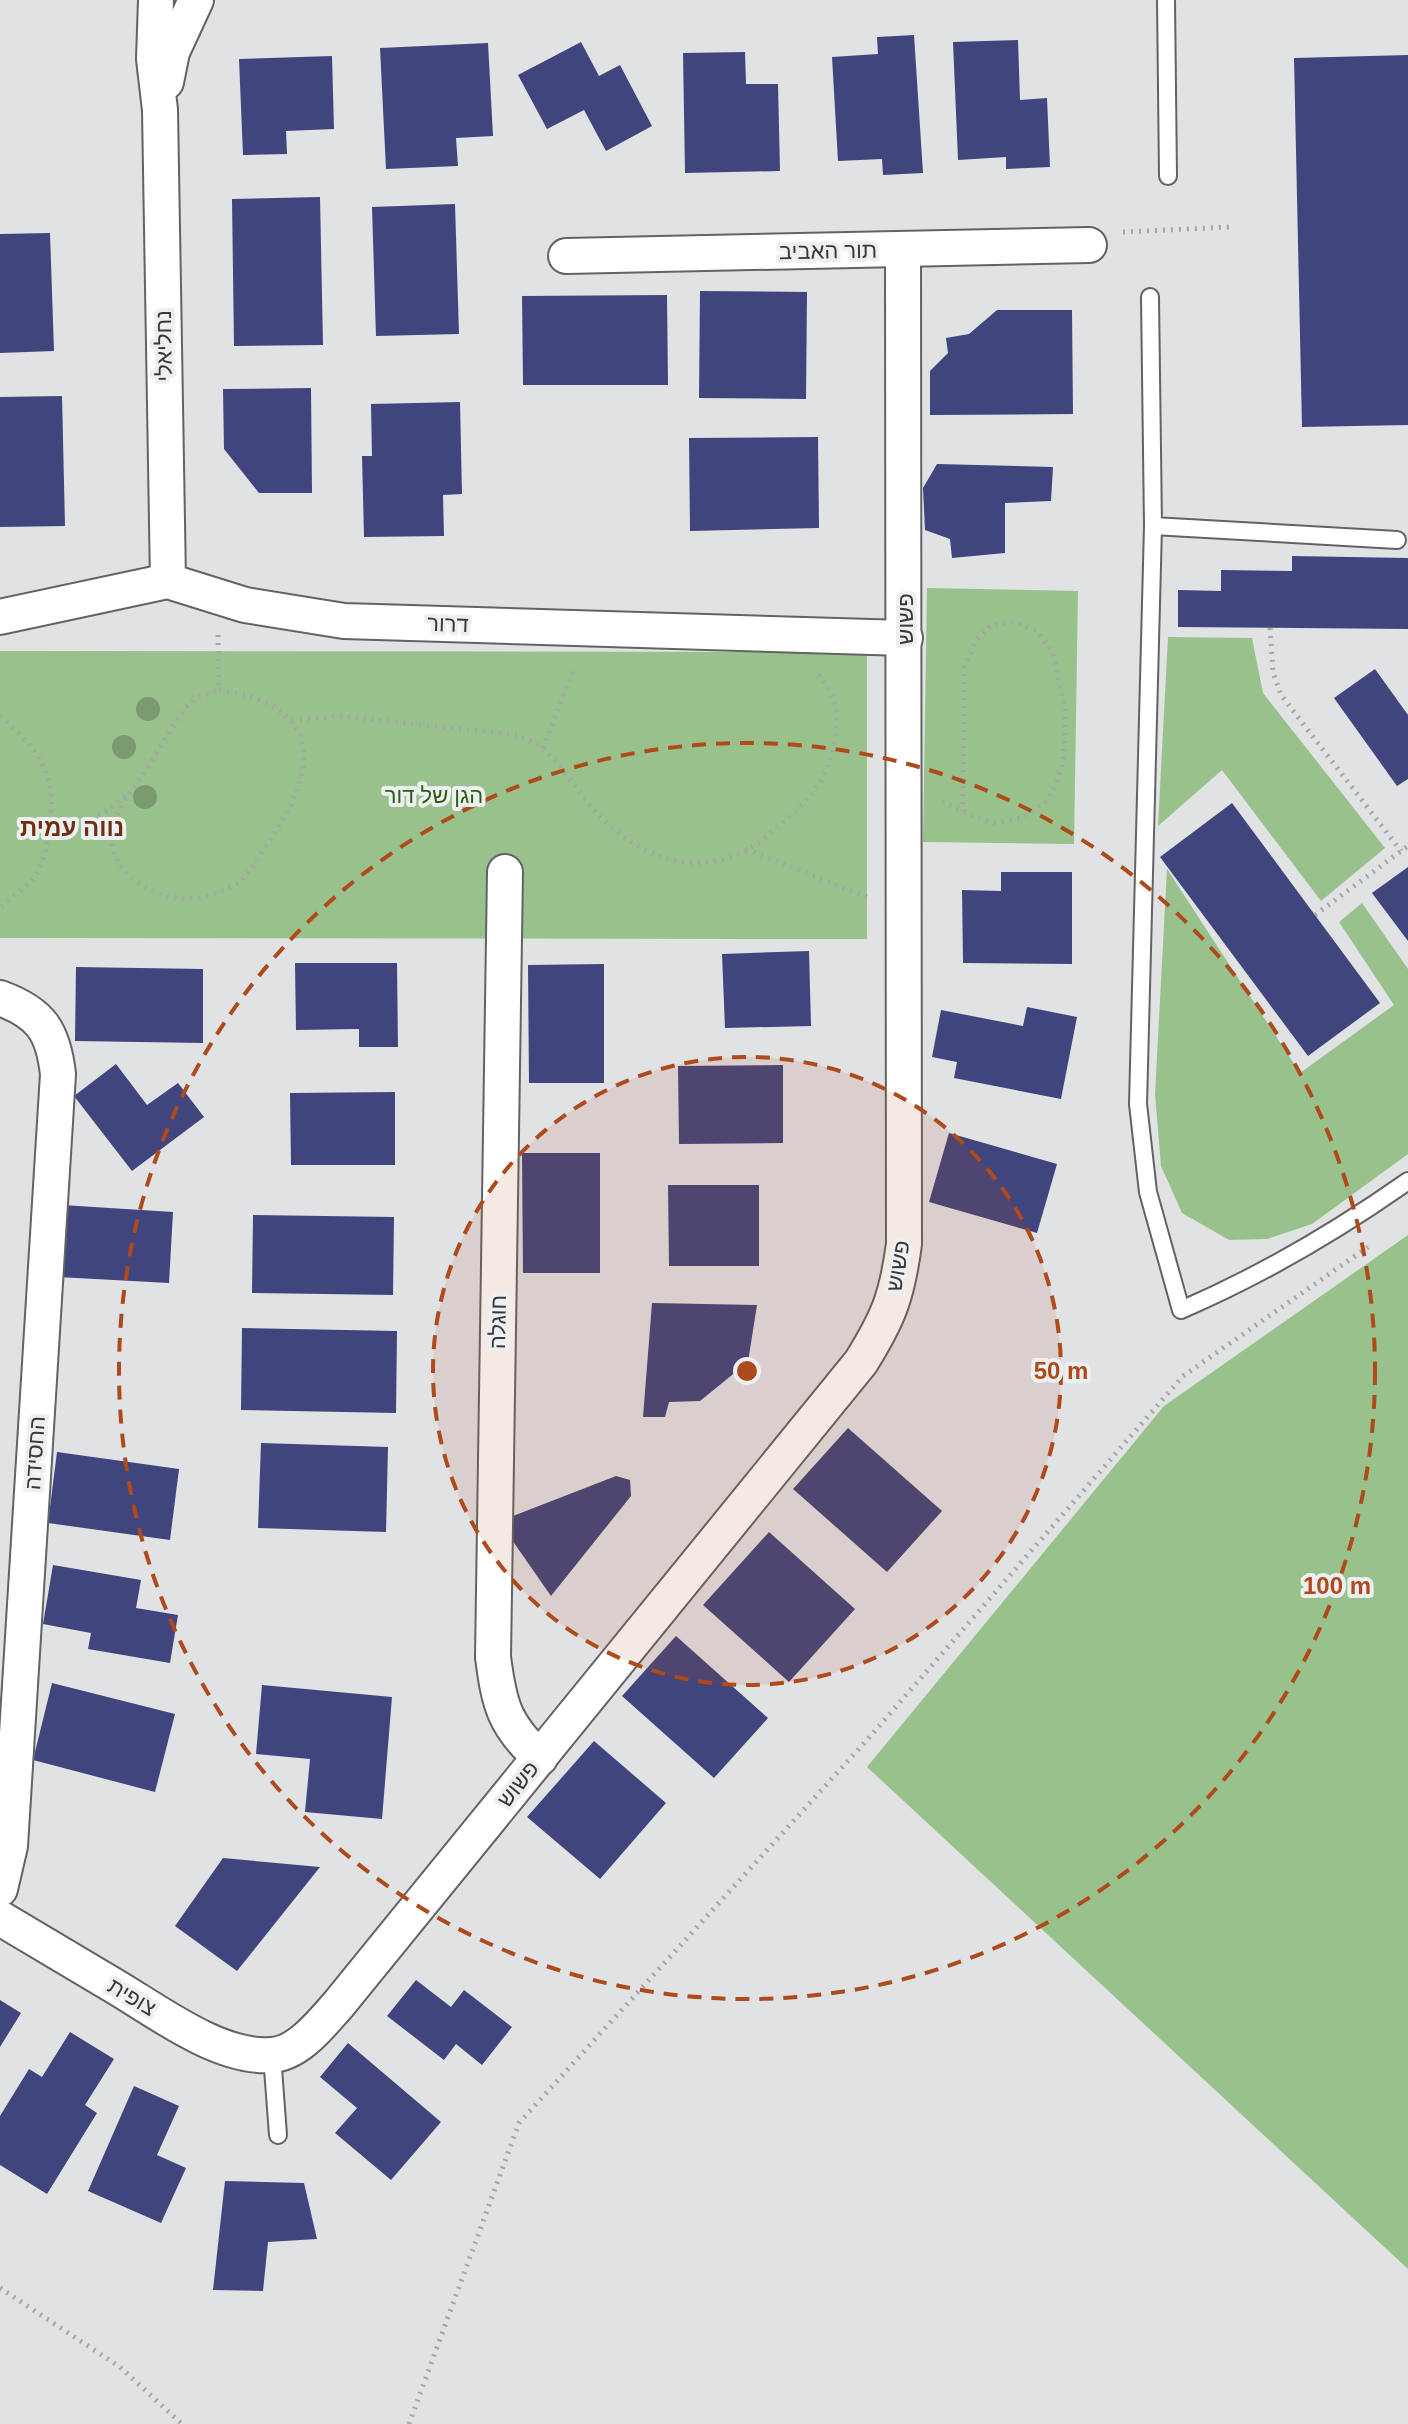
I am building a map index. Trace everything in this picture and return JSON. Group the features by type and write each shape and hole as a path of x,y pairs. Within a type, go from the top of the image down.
{"street":[{"name":"נחליאלי","path":"156,0 154,59 160,110 168,581"},
{"name":"נחליאלי","path":"160,110 172,52 196,0"},
{"name":"תור האביב","path":"566,256 1089,245"},
{"name":"פשוש","path":"272,2055 293,2047 323,2023 540,1758 861,1362 885,1322 899,1284 904,1244 903,249"},
{"name":"דרור","path":"168,581 218,598 344,621 905,638"},
{"path":"0,617 168,581"},
{"name":"חוגלה","path":"505,872 493,1657 503,1710 512,1729 540,1758"},
{"name":"החסידה","path":"0,998 20,1005 39,1019 49,1034 55,1053 57,1097 10,1846 0,1889"},
{"name":"צופית","path":"0,1918 202,2038 240,2051 272,2055"}],"lane":[{"path":"1166,0 1168,176"},
{"path":"1150,297 1153,526 1138,1104 1148,1192 1181,1310 1233,1288 1338,1228 1408,1181"},
{"path":"1153,526 1397,540"},
{"path":"272,2055 278,2135"}],"path":[{"path":"1089,245 1104,236 1124,232 1231,227"},
{"path":"218,598 219,690"},
{"path":"905,785 963,811 994,823 1021,818 1047,801 1057,782 1064,757 1065,710 1053,653 1037,631 1015,622 992,625 977,639 964,666 963,811"},
{"path":"1270,628 1273,672 1281,695 1401,851"},
{"path":"543,748 576,663"},
{"path":"292,721 339,716 518,735 543,748 595,812 620,834 659,856 681,863 715,863 759,843 807,799 826,772 836,745 837,713 828,685 810,668"},
{"path":"219,690 243,693 271,703 292,721 306,749 300,779 286,816 240,882 211,896 187,899 160,894 132,881 118,864 112,838 116,816 185,708 197,697 219,690"},
{"path":"0,716 37,752 51,785 51,820 46,852 34,877 0,907"},
{"path":"51,820 93,820 107,813 134,787"},
{"path":"1315,915 1408,846"},
{"path":"745,849 904,912"},
{"path":"409,2424 519,2123 867,1740 1183,1376 1370,1245"},
{"path":"0,2288 120,2367 182,2424"}],"green space":[{"path":"927,588 1078,591 1074,844 923,842"},
{"path":"1168,637 1252,638 1263,693 1385,848 1321,901 1222,770 1158,826"},
{"name":"הגן של דור","path":"0,651 867,652 867,939 0,938"},
{"path":"1167,869 1300,1073 1394,1005 1339,922 1362,903 1408,969 1408,1154 1312,1224 1267,1239 1229,1240 1182,1213 1161,1166 1155,1094"},
{"path":"1408,1235 1408,2269 867,1767 1164,1406"}],"building":[{"path":"914,35 923,173 883,175 882,159 838,161 832,57 878,54 877,37"},
{"path":"1018,40 1020,100 1047,98 1050,167 1006,169 1006,157 958,160 953,42"},
{"path":"581,42 599,76 620,65 652,126 606,151 584,110 547,129 518,75"},
{"path":"488,43 493,136 456,138 458,166 386,169 380,48"},
{"path":"745,52 746,84 778,84 780,171 685,173 683,53"},
{"path":"1408,55 1408,425 1302,427 1294,58"},
{"path":"332,56 334,129 286,131 287,154 243,155 239,59"},
{"path":"320,197 323,345 234,346 232,199"},
{"path":"455,204 459,334 376,336 372,207"},
{"path":"50,233 54,351 0,353 0,234"},
{"path":"700,291 807,292 806,399 699,398"},
{"path":"667,295 668,385 523,385 522,296"},
{"path":"997,310 1072,310 1073,414 930,415 930,371 948,353 946,338 969,334"},
{"path":"311,388 312,493 259,493 224,449 223,389"},
{"path":"62,396 65,526 0,527 0,397"},
{"path":"460,402 462,494 443,495 444,536 364,537 362,456 372,456 371,404"},
{"path":"818,437 819,528 690,531 689,438"},
{"path":"937,464 1053,467 1051,501 1005,503 1005,553 952,558 950,539 925,530 923,488"},
{"path":"1292,556 1408,558 1408,629 1178,627 1178,590 1221,591 1221,570 1292,571"},
{"path":"1375,669 1408,715 1408,779 1397,786 1334,698"},
{"path":"1232,803 1380,1003 1308,1056 1160,857"},
{"path":"1408,867 1408,941 1372,893"},
{"path":"1001,872 1072,872 1072,964 963,963 962,890 1001,891"},
{"path":"809,951 811,1026 725,1028 722,954"},
{"path":"295,963 397,963 398,1047 359,1047 359,1029 296,1030"},
{"path":"604,964 604,1083 529,1083 528,965"},
{"path":"76,967 203,969 203,1043 75,1041"},
{"path":"1027,1007 1077,1017 1061,1099 954,1078 957,1062 932,1057 941,1010 1023,1026"},
{"path":"116,1064 147,1105 178,1083 204,1117 132,1171 74,1096"},
{"path":"783,1065 783,1143 679,1144 678,1066"},
{"path":"395,1092 395,1165 291,1165 290,1093"},
{"path":"949,1133 1057,1164 1037,1233 929,1202"},
{"path":"522,1153 600,1153 600,1273 523,1273"},
{"path":"668,1185 759,1185 759,1266 669,1266"},
{"path":"62,1205 173,1212 169,1283 58,1277"},
{"path":"253,1215 394,1217 393,1295 252,1293"},
{"path":"652,1303 757,1305 748,1362 700,1401 669,1402 665,1417 643,1417"},
{"path":"242,1328 397,1331 396,1413 241,1410"},
{"path":"848,1428 942,1511 887,1572 793,1489"},
{"path":"261,1443 388,1447 386,1532 258,1528"},
{"path":"57,1452 179,1469 170,1540 48,1523"},
{"path":"616,1476 630,1480 631,1496 551,1596 512,1540 513,1516"},
{"path":"769,1532 855,1609 789,1682 703,1605"},
{"path":"53,1565 141,1580 136,1608 178,1615 170,1663 88,1649 91,1633 43,1624"},
{"path":"676,1636 768,1718 714,1778 622,1696"},
{"path":"52,1683 175,1714 155,1792 33,1760"},
{"path":"262,1685 392,1697 382,1819 305,1812 310,1759 256,1754"},
{"path":"594,1741 666,1803 600,1879 527,1817"},
{"path":"223,1858 320,1867 237,1971 175,1926"},
{"path":"416,1980 451,2007 464,1990 512,2027 482,2065 456,2044 444,2060 387,2016"},
{"path":"0,2000 21,2013 0,2047"},
{"path":"70,2032 114,2059 85,2105 97,2113 47,2194 0,2165 0,2116 29,2069 42,2077"},
{"path":"348,2043 441,2122 391,2180 335,2133 357,2108 320,2077"},
{"path":"134,2086 179,2106 157,2155 186,2168 161,2223 88,2191"},
{"path":"225,2181 304,2183 317,2239 268,2242 263,2291 213,2290"}],"district":[{"name":"נווה עמית","path":"72,827"}]}
